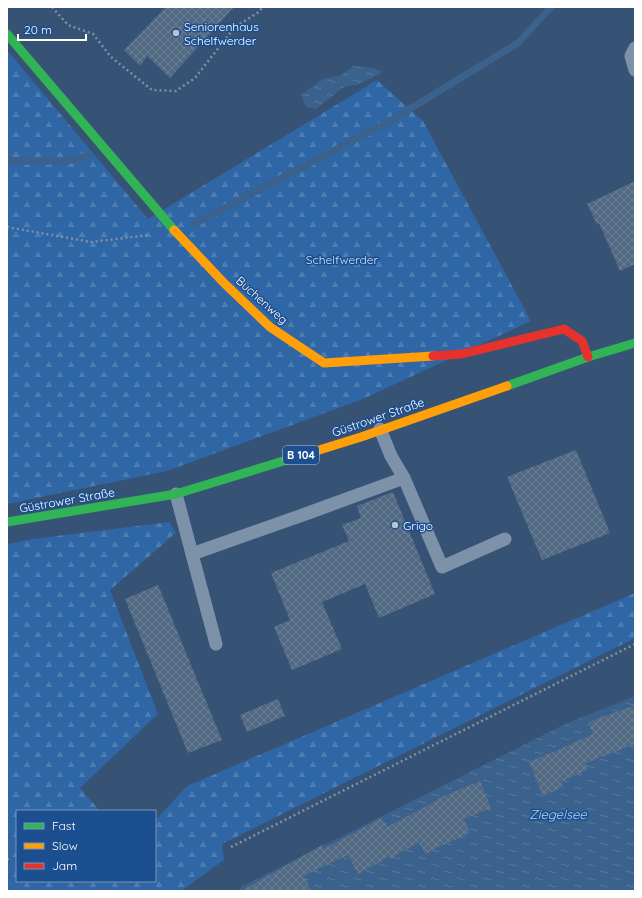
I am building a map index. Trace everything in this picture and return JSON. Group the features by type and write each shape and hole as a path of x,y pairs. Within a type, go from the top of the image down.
{"street":[{"name":"Buchenweg","path":"7,34 175,232 224,283 270,327 324,363 462,354 564,329 582,341 588,357"},
{"name":"Güstrower Straße","path":"7,522 176,494 361,437 380,429 588,357 635,343"}],"lane":[{"path":"635,48 631,56 635,70"},
{"path":"380,429 391,456 404,478 442,567 505,539"},
{"path":"192,554 404,478"},
{"path":"176,494 216,644"}],"path":[{"path":"52,7 68,25 92,34 111,57 152,90 176,91 196,78 234,28 260,11 262,7"},
{"path":"7,227 91,242 175,232"},
{"path":"231,847 635,644"}],"green space":[{"name":"Schelfwerder","path":"7,50 148,219 377,80 423,121 531,321 363,399 167,471 7,504"},
{"path":"169,522 176,533 110,590 158,714 80,788 99,810 16,810 16,882 156,882 156,820 187,786 635,593 635,638 222,844 224,860 181,891 7,891 7,544 32,539"}],"water":[{"path":"353,66 374,68 383,72 360,84 344,87 316,109 306,107 301,95 322,79 341,75"},
{"name":"Ziegelsee","path":"635,696 635,891 237,891 245,885 563,725"}],"building":[{"name":"Seniorenhaus Schelfwerder","path":"166,7 234,7 170,78 147,56 140,66 124,50"},
{"path":"635,181 635,264 620,271 599,223 597,224 587,204"},
{"path":"576,450 610,533 542,560 507,477"},
{"path":"393,492 435,594 379,618 365,584 322,602 342,649 292,670 274,627 290,620 271,573 349,541 342,525 361,518 357,506"},
{"path":"158,585 222,740 188,753 125,599"},
{"path":"278,699 285,716 247,732 240,715"},
{"path":"635,705 635,744 586,763 589,769 561,782 563,787 543,796 529,762 593,734 589,722"},
{"path":"480,781 491,808 464,819 470,833 425,854 419,842 390,859 389,857 358,874 348,855 303,876 312,891 241,891 322,845 324,849 381,818 387,827 438,800 437,799"}],"waterway":[{"path":"194,224 390,121 518,43 551,7"},
{"path":"7,161 66,161 88,156"}],"traffic: fast":[{"path":"7,34 174,230"},
{"path":"507,386 588,357 635,343"},
{"path":"7,522 176,494 303,455"}],"traffic: slow":[{"path":"174,230 224,283 270,327 324,363 433,356"},
{"path":"303,455 361,437 507,386"}],"traffic: jam":[{"path":"433,356 462,354 564,329 582,341 588,357"}],"place":[{"name":"Seniorenhaus Schelfwerder","path":"176,33"},
{"name":"Grigo","path":"395,525"}]}
